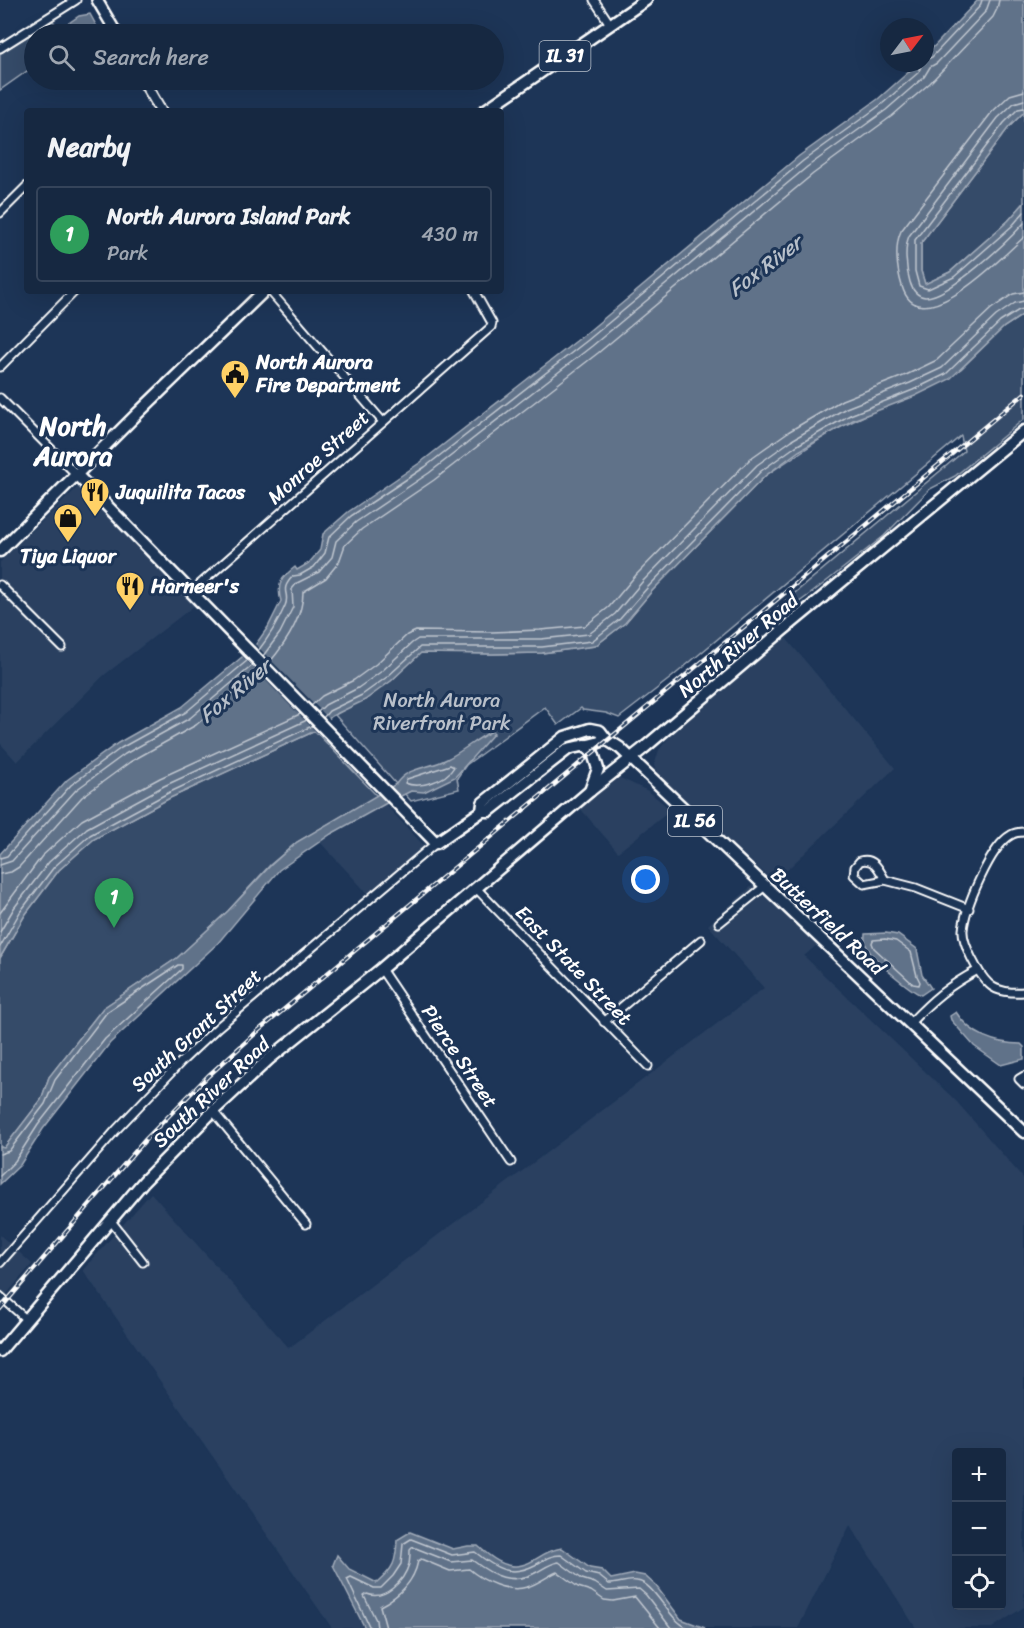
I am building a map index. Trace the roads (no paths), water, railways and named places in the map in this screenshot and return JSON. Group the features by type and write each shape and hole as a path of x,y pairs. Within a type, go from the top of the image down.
{"main road":[{"name":"IL 31","path":"487,108 646,0"},
{"path":"0,551 261,294"},
{"name":"North River Road","path":"476,888 1024,431"},
{"path":"76,474 436,843"},
{"name":"IL 56","path":"436,843 482,811 489,811 568,749 598,744 606,739 600,731 590,729 565,737 483,803 482,811"},
{"name":"Butterfield Road","path":"606,739 620,748 1024,1131"},
{"path":"584,745 593,753 598,769 590,791"},
{"name":"South River Road","path":"0,1351 168,1156 213,1111 269,1059 381,969 476,888"}],"street":[{"path":"38,24 76,0"},
{"path":"98,0 111,24"},
{"path":"594,0 610,24"},
{"path":"0,48 24,33"},
{"path":"149,90 159,108"},
{"path":"0,213 24,189"},
{"path":"0,367 72,294"},
{"path":"273,294 383,422"},
{"name":"Monroe Street","path":"191,592 491,327 490,318 476,294"},
{"path":"0,398 76,474"},
{"path":"0,585 62,647"},
{"path":"1024,831 1010,835 995,849 969,909 963,931 969,952 978,970 990,985 1010,993 1024,992"},
{"name":"South Grant Street","path":"0,1263 116,1130 180,1062 218,1027 436,843"},
{"path":"885,880 872,862 863,860 855,867 854,876 864,884 885,880 916,888 969,909"},
{"path":"719,923 765,886"},
{"name":"East State Street","path":"476,888 648,1066"},
{"path":"603,1022 701,940"},
{"name":"Pierce Street","path":"381,969 512,1162"},
{"path":"910,1023 952,984 978,970"},
{"path":"213,1111 306,1224"},
{"path":"111,1221 143,1262"},
{"path":"0,1296 27,1320"}],"water":[{"name":"Fox River","path":"978,0 1024,0 1024,112 1009,127 921,243 921,271 925,284 950,272 1008,221 1024,203 1024,314 1004,327 950,379 915,396 853,420 799,451 765,476 652,591 625,623 595,646 542,653 421,653 391,681 365,700 332,716 315,731 170,798 94,839 59,870 25,915 0,958 0,854 67,780 118,743 182,707 254,647 268,627 281,601 279,590 281,581 295,567 297,570 309,563 320,550 323,534 348,512 421,462 584,335 799,156 878,99 909,72 934,72 934,46"},
{"path":"90,14 95,24 67,24 79,16"},
{"path":"492,731 494,733 455,777 424,792 411,791 385,804 331,834 279,870 218,943 110,1043 43,1129 20,1165 0,1184 0,1147 4,1148 41,1100 49,1077 103,1008 177,958 297,842 396,784 406,774 447,759"},
{"path":"865,934 898,935 917,949 922,975 931,988 921,995 886,969 867,948"},
{"path":"956,1012 969,1027 984,1037 1021,1044 1024,1047 1024,1059 1001,1065 974,1046 951,1020 950,1016"},
{"path":"410,1532 453,1549 478,1546 493,1558 510,1566 527,1563 550,1551 562,1548 590,1568 602,1570 611,1579 635,1574 645,1576 656,1586 681,1619 705,1628 365,1628 333,1565 337,1555 349,1569 377,1583 393,1564 397,1540"}],"railway":[{"path":"0,1309 146,1139 208,1076 258,1031 1024,394"}],"place":[{"name":"North Aurora Fire Department","path":"235,400"},
{"name":"Juquilita Tacos","path":"95,518"},
{"name":"Tiya Liquor","path":"68,544"},
{"name":"Harneer's","path":"130,612"},
{"name":"North Aurora Island Park","path":"114,928"}],"district":[{"name":"North Aurora","path":"73,441"}],"park label":[{"name":"North Aurora Riverfront Park","path":"442,712"}]}
